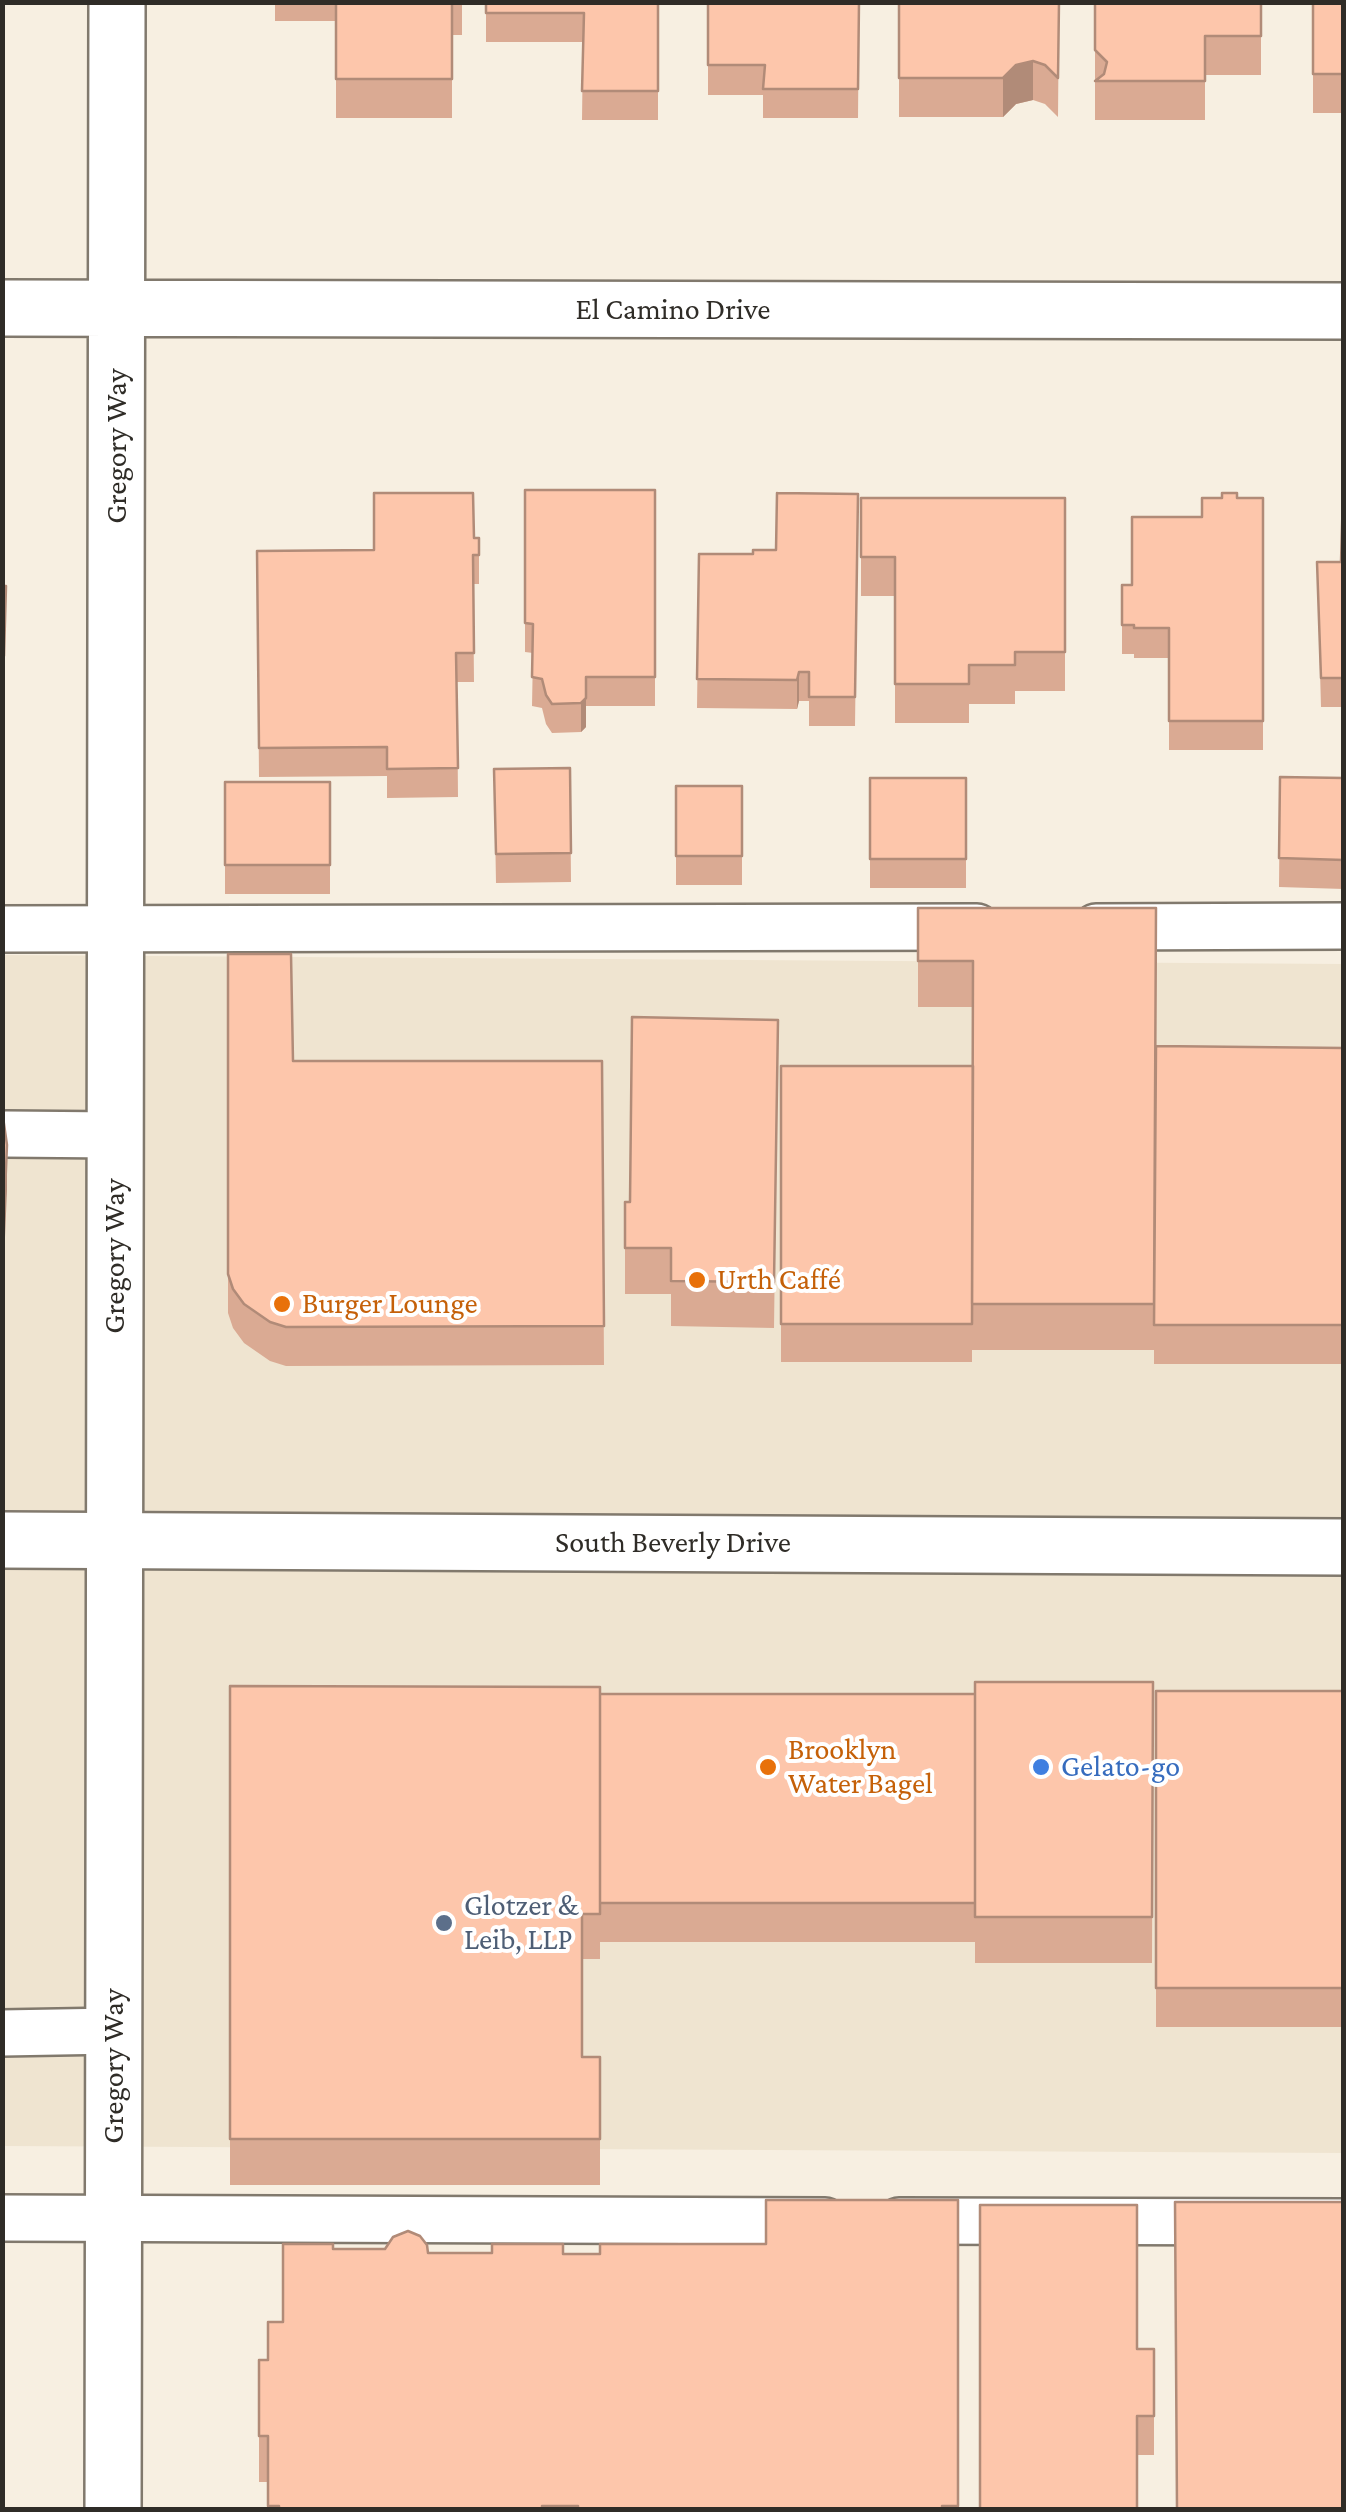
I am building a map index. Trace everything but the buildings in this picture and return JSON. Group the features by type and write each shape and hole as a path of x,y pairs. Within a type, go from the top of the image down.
{"street":[{"name":"Gregory Way","path":"113,2510 117,2"},
{"name":"El Camino Drive","path":"2,308 1344,311"},
{"name":"South Beverly Drive","path":"2,1540 1344,1547"}],"lane":[{"path":"2,929 1344,926"},
{"path":"6,1134 115,1135"},
{"path":"2,2033 114,2032"},
{"path":"2,2218 1344,2222"}],"shaded area":[{"path":"3,955 1343,964 1343,2153 3,2146"}],"place":[{"name":"Urth Caffé","path":"697,1280"},
{"name":"Burger Lounge","path":"282,1304"},
{"name":"Brooklyn Water Bagel","path":"768,1767"},
{"name":"Gelato-go","path":"1041,1767"},
{"name":"Glotzer & Leib, LLP","path":"444,1923"}]}
